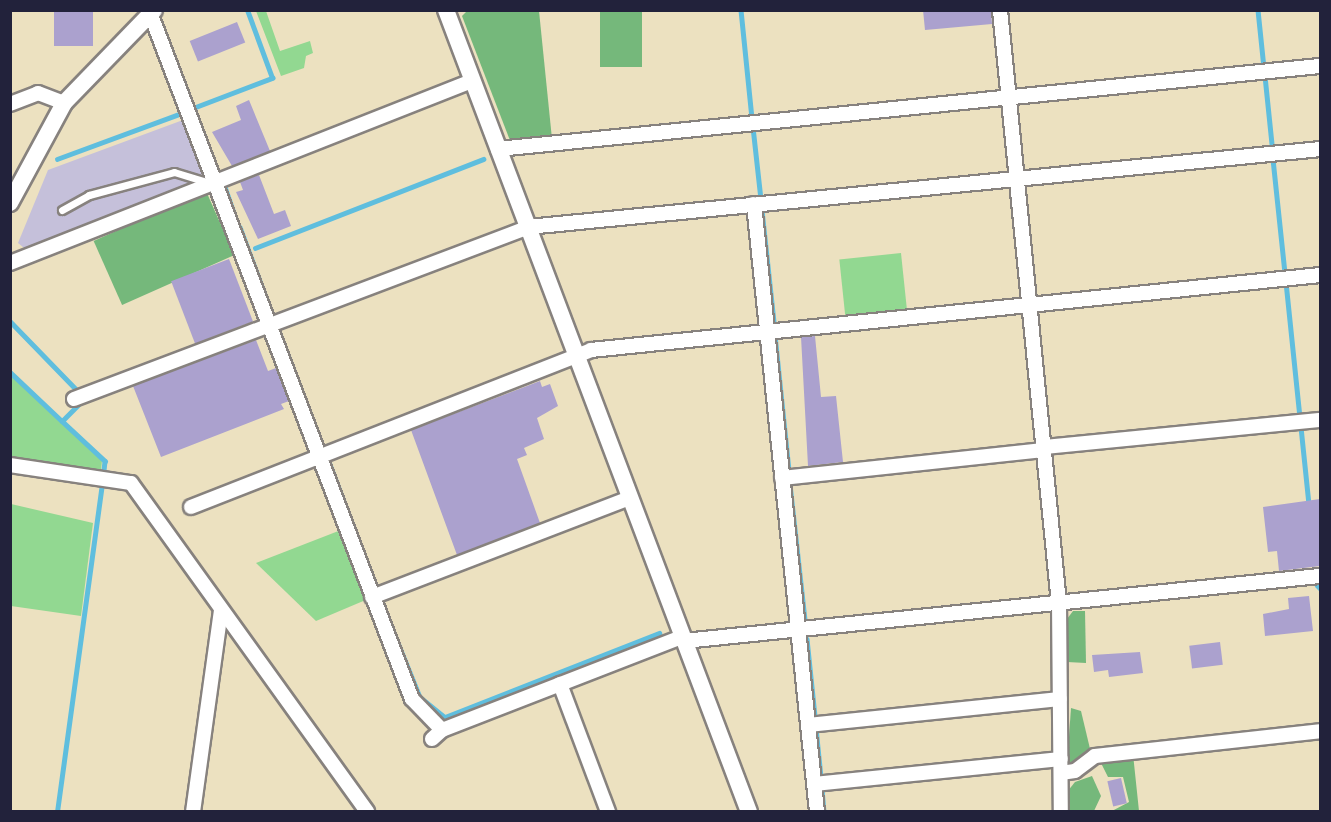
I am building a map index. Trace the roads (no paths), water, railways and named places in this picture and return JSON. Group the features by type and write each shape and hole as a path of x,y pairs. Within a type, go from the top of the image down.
{"street":[{"path":"999,10 1059,603 1061,812"},
{"path":"446,11 749,812"},
{"path":"10,203 64,103 151,12 267,324 412,699 437,734 560,684 683,639 1320,576"},
{"path":"498,149 1320,66"},
{"path":"10,263 473,81"},
{"path":"10,105 38,93 64,103"},
{"path":"74,399 528,227 1320,149"},
{"path":"754,204 817,812"},
{"path":"191,507 591,350 1320,274"},
{"path":"782,478 1320,420"},
{"path":"10,465 131,483 367,812"},
{"path":"372,597 630,498"},
{"path":"193,812 221,610"},
{"path":"560,684 608,812"},
{"path":"808,725 1060,699"},
{"path":"814,784 1061,766 1075,771 1095,756 1320,731"}],"lane":[{"path":"62,210 89,195 174,172 214,184"}],"waterway":[{"path":"193,108 272,78 247,10"},
{"path":"741,10 752,119"},
{"path":"1258,10 1264,68"},
{"path":"1265,76 1272,144"},
{"path":"57,159 179,114"},
{"path":"753,127 761,199"},
{"path":"255,248 483,159"},
{"path":"1273,159 1285,274"},
{"path":"224,184 234,213"},
{"path":"762,210 774,322"},
{"path":"240,227 273,316"},
{"path":"1286,282 1300,418"},
{"path":"10,321 76,389"},
{"path":"277,326 324,450"},
{"path":"775,335 789,470"},
{"path":"10,372 62,421 78,405"},
{"path":"62,421 105,461 104,470"},
{"path":"1301,427 1309,505"},
{"path":"328,459 363,552"},
{"path":"57,812 102,484"},
{"path":"790,484 805,620"},
{"path":"1317,585 1320,588"},
{"path":"384,608 420,697 445,717 659,633"},
{"path":"807,639 815,716"},
{"path":"816,728 821,777"},
{"path":"822,789 824,812"}]}
